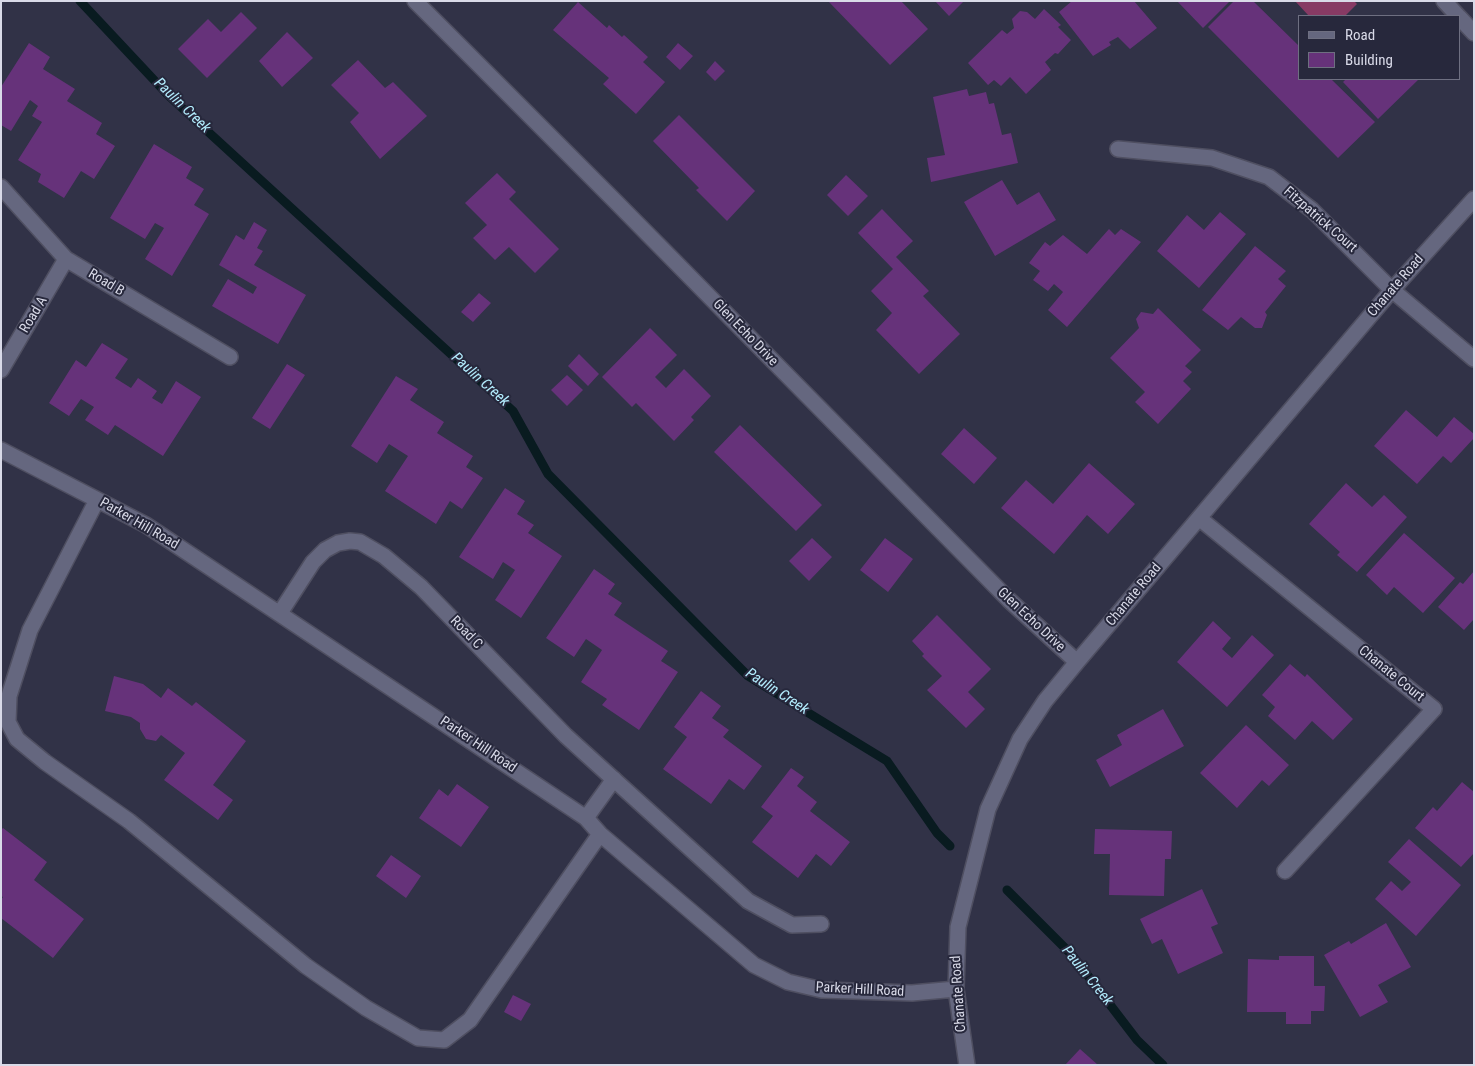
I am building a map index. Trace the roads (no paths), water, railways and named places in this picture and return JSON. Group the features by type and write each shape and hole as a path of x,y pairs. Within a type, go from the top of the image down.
{"street":[{"name":"Glen Echo Drive","path":"415,1 1008,600 1077,662"},
{"path":"1444,1 1456,15"},
{"path":"1460,19 1474,33"},
{"name":"Fitzpatrick Court","path":"1118,149 1212,158 1268,177 1312,210 1392,290 1474,359"},
{"name":"Road B","path":"1,187 66,259 230,356"},
{"name":"Chanate Road","path":"967,1065 956,988 958,927 988,809 1020,740 1045,701 1077,662 1392,290 1474,199"},
{"name":"Road A","path":"1,370 66,259"},
{"name":"Parker Hill Road","path":"1,450 146,525 586,818 600,834 754,965 788,982 822,990 912,993 956,988"},
{"path":"97,500 30,630 9,696 8,722 17,739 45,762 130,821 306,966 366,1008 418,1038 444,1040 470,1020 600,834"},
{"name":"Chanate Court","path":"1199,518 1434,709 1285,871"},
{"name":"Road C","path":"280,613 313,562 325,550 338,543 360,542 384,556 421,587 566,736 614,779"},
{"path":"586,818 614,779 748,901 792,925 821,924"}],"waterway":[{"name":"Paulin Creek","path":"80,1 169,96 513,411 548,474 748,676 887,761 937,833 950,846"},
{"name":"Paulin Creek","path":"1007,890 1072,955 1137,1040 1163,1065"}]}
